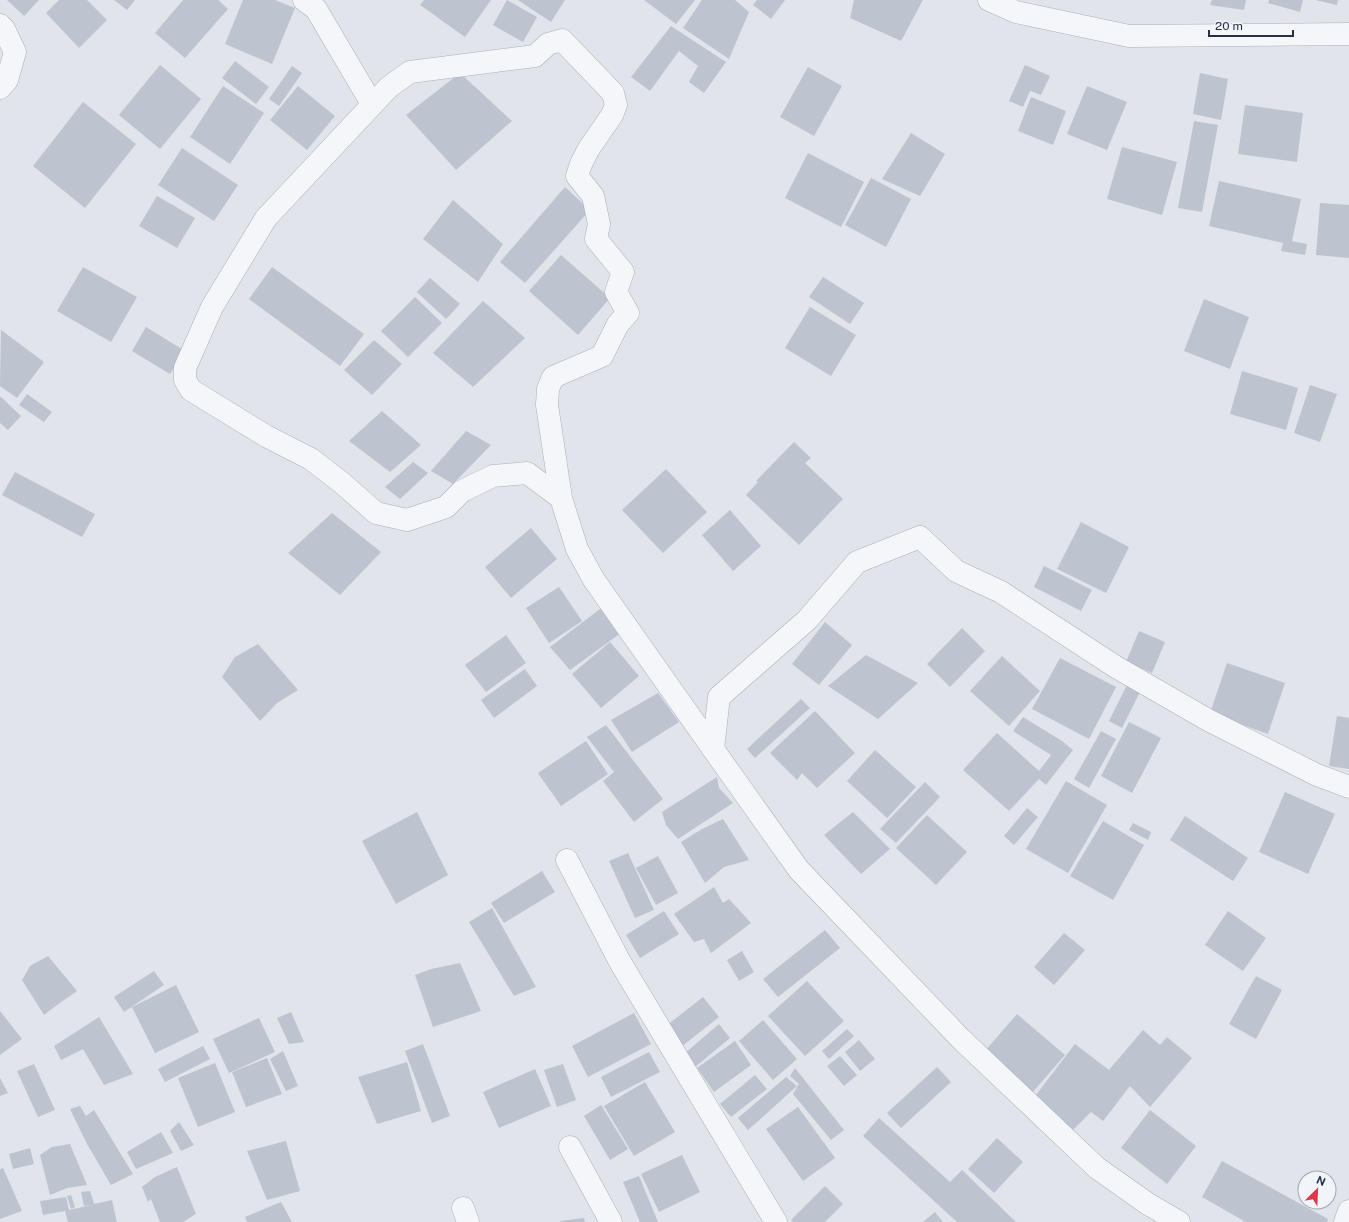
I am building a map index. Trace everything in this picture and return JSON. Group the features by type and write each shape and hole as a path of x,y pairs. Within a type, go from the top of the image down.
{"street":[{"path":"304,0 316,9 372,104"},
{"path":"989,0 1016,12 1129,36 1349,34"},
{"path":"0,25 4,29 15,52 7,80 0,88"},
{"path":"561,498 527,472 492,476 462,491 446,507 407,520 376,513 342,483 311,459 266,436 191,390 185,380 185,368 212,307 266,218 389,87 410,72 535,56 548,44 562,40 613,92 616,105 612,115 588,150 577,176 594,196 599,224 596,239 623,272 616,292 628,313 618,324 602,356 553,377 548,389 547,405 561,498 577,549 594,580 799,870 962,1039 1097,1168 1148,1204 1179,1222"},
{"path":"712,749 719,698 807,620 857,562 920,537 956,571 1001,592 1116,667 1208,720 1317,775 1349,788"},
{"path":"567,860 620,962 776,1222"},
{"path":"570,1147 611,1222"},
{"path":"1345,1222 1349,1212"}],"building":[{"path":"7,0 39,0 24,16"},
{"path":"59,0 87,0 107,20 79,48 46,13"},
{"path":"114,0 135,0 127,10"},
{"path":"183,0 218,0 228,9 185,58 155,33"},
{"path":"243,0 275,0 295,8 272,64 225,44"},
{"path":"424,0 491,0 465,37 420,5"},
{"path":"507,0 537,17 523,42 493,25"},
{"path":"518,0 565,0 551,22"},
{"path":"644,0 695,0 676,24"},
{"path":"702,0 735,0 749,12 729,59 683,28"},
{"path":"757,0 785,0 771,19 753,5"},
{"path":"854,0 923,0 901,41 850,18"},
{"path":"1212,0 1246,0 1244,10 1210,5"},
{"path":"1269,0 1303,0 1300,12 1268,3"},
{"path":"1315,0 1338,0 1337,5"},
{"path":"671,26 726,62 704,93 689,82 698,66 679,51 650,91 631,77"},
{"path":"235,61 269,87 256,104 222,78"},
{"path":"160,65 201,99 160,149 119,115"},
{"path":"1025,65 1050,76 1041,95 1030,91 1023,107 1009,101"},
{"path":"292,66 302,73 279,106 269,99"},
{"path":"808,67 842,86 814,136 780,117"},
{"path":"460,73 512,121 456,170 406,115"},
{"path":"1200,73 1228,79 1221,120 1193,114"},
{"path":"223,86 264,113 230,164 190,137"},
{"path":"298,86 335,116 307,150 270,120"},
{"path":"1087,86 1127,102 1107,150 1067,134"},
{"path":"1031,97 1066,111 1053,145 1018,131"},
{"path":"83,102 136,144 85,208 33,166"},
{"path":"1245,105 1303,113 1297,162 1238,154"},
{"path":"1194,121 1218,125 1202,212 1178,208"},
{"path":"911,133 945,154 920,196 882,179"},
{"path":"1122,147 1177,162 1162,215 1107,199"},
{"path":"182,148 238,185 214,221 158,185"},
{"path":"808,153 864,182 841,227 785,198"},
{"path":"871,178 911,199 886,247 845,225"},
{"path":"1219,181 1301,199 1292,241 1307,244 1305,255 1281,251 1283,243 1209,226"},
{"path":"565,187 590,210 525,283 500,262"},
{"path":"157,196 195,218 177,248 139,226"},
{"path":"453,200 503,244 478,282 423,239"},
{"path":"1320,203 1349,205 1349,258 1316,255"},
{"path":"561,255 610,298 578,335 529,291"},
{"path":"83,267 137,297 111,342 57,311"},
{"path":"272,267 364,334 340,366 249,299"},
{"path":"823,277 864,303 850,324 809,297"},
{"path":"430,278 460,304 446,319 417,292"},
{"path":"415,297 442,323 408,357 381,331"},
{"path":"1204,299 1249,317 1230,369 1184,351"},
{"path":"483,301 525,338 473,387 433,353"},
{"path":"810,307 856,335 831,376 785,348"},
{"path":"146,327 185,351 170,374 132,351"},
{"path":"1,330 44,362 17,398 0,386"},
{"path":"374,340 402,364 372,395 344,370"},
{"path":"1242,371 1298,388 1286,430 1230,414"},
{"path":"1310,385 1337,394 1320,442 1294,433"},
{"path":"27,394 52,412 44,422 19,405"},
{"path":"0,396 21,416 8,430 0,423"},
{"path":"382,411 421,445 390,472 349,441"},
{"path":"466,431 491,445 453,484 431,471"},
{"path":"794,442 811,458 805,463 843,499 799,545 746,495 758,482 756,481"},
{"path":"413,462 428,473 400,499 385,487"},
{"path":"666,469 707,512 663,553 622,510"},
{"path":"15,472 95,514 82,537 2,495"},
{"path":"730,510 761,546 733,571 702,535"},
{"path":"332,513 381,552 340,595 288,553"},
{"path":"1081,522 1129,547 1106,593 1057,569"},
{"path":"531,528 557,559 511,598 485,567"},
{"path":"1044,566 1092,590 1081,611 1034,587"},
{"path":"559,587 582,621 549,643 526,608"},
{"path":"604,606 625,630 570,670 550,647"},
{"path":"825,622 852,645 819,685 792,664"},
{"path":"962,628 985,651 950,687 927,664"},
{"path":"1139,631 1165,642 1152,673 1126,662"},
{"path":"506,635 526,663 486,692 465,665"},
{"path":"610,642 639,676 601,708 572,674"},
{"path":"258,644 298,690 277,703 260,721 222,677 235,657"},
{"path":"866,655 918,683 878,719 828,686"},
{"path":"1002,656 1040,691 1009,726 970,691"},
{"path":"1060,658 1116,687 1089,739 1032,709"},
{"path":"1227,663 1285,683 1268,734 1210,713"},
{"path":"525,669 537,686 494,718 481,700"},
{"path":"1127,685 1140,692 1122,728 1109,721"},
{"path":"658,693 679,722 632,752 611,720"},
{"path":"801,699 810,708 755,758 747,749"},
{"path":"815,711 855,753 817,788 802,773 797,780 770,753"},
{"path":"1337,716 1349,718 1349,769 1329,766"},
{"path":"1023,717 1062,741 1073,750 1046,785 1039,779 1009,811 963,770 997,733 1039,771 1051,755 1013,731"},
{"path":"1129,722 1161,738 1132,793 1101,776"},
{"path":"606,725 663,799 634,822 603,781 614,772 587,737"},
{"path":"1101,731 1116,739 1089,788 1074,779"},
{"path":"586,741 608,774 561,806 538,773"},
{"path":"875,750 916,787 887,818 847,781"},
{"path":"717,777 719,788 733,803 678,839 666,825 662,812"},
{"path":"1066,781 1107,805 1068,873 1026,849"},
{"path":"925,782 940,797 896,843 880,829"},
{"path":"1285,792 1335,814 1308,874 1259,852"},
{"path":"1027,808 1038,817 1014,845 1004,836"},
{"path":"417,812 448,875 396,904 362,841"},
{"path":"853,812 890,849 861,874 824,835"},
{"path":"927,815 967,852 936,885 896,848"},
{"path":"1185,816 1248,858 1233,881 1170,840"},
{"path":"723,819 749,860 724,867 705,883 681,842 702,829"},
{"path":"1103,821 1144,845 1113,900 1070,876"},
{"path":"1133,823 1151,832 1148,840 1129,830"},
{"path":"628,853 654,910 635,918 609,861"},
{"path":"658,856 678,893 656,905 636,868"},
{"path":"542,871 555,892 504,923 491,903"},
{"path":"714,887 723,903 729,899 751,923 711,953 704,939 694,942 674,914"},
{"path":"492,908 536,987 514,996 469,922"},
{"path":"664,911 679,934 640,958 626,935"},
{"path":"1228,911 1266,938 1243,971 1205,945"},
{"path":"825,930 840,948 778,997 763,979"},
{"path":"1064,933 1085,950 1054,985 1034,967"},
{"path":"742,951 754,972 739,981 727,960"},
{"path":"48,956 77,991 44,1015 22,980 30,966"},
{"path":"460,963 481,1011 433,1027 415,975 431,969"},
{"path":"154,971 164,985 124,1012 114,997"},
{"path":"1256,976 1282,990 1256,1039 1229,1024"},
{"path":"807,981 844,1021 805,1056 768,1016"},
{"path":"176,985 199,1032 155,1053 132,1007"},
{"path":"703,997 719,1017 681,1047 666,1026"},
{"path":"0,1011 22,1039 0,1055"},
{"path":"291,1012 304,1042 289,1044 277,1018"},
{"path":"634,1013 651,1044 588,1077 572,1046"},
{"path":"1017,1014 1065,1055 1033,1092 985,1051"},
{"path":"99,1017 133,1074 104,1085 83,1049 61,1060 54,1046"},
{"path":"259,1018 275,1052 229,1073 213,1039"},
{"path":"763,1020 797,1059 773,1080 739,1041"},
{"path":"719,1024 730,1038 695,1067 684,1054"},
{"path":"847,1029 854,1036 829,1059 822,1051"},
{"path":"1143,1030 1160,1045 1167,1037 1192,1058 1150,1107 1130,1086 1103,1121 1091,1112 1071,1132 1032,1100 1075,1044 1109,1070"},
{"path":"859,1040 875,1059 860,1071 845,1052"},
{"path":"735,1041 751,1065 714,1092 697,1068"},
{"path":"423,1044 450,1116 432,1123 405,1051"},
{"path":"203,1046 210,1059 165,1082 158,1069"},
{"path":"283,1051 298,1086 286,1091 270,1059"},
{"path":"649,1052 660,1072 611,1097 601,1077"},
{"path":"840,1056 857,1075 844,1086 827,1066"},
{"path":"267,1058 282,1094 246,1107 232,1072"},
{"path":"407,1062 421,1111 377,1124 358,1077"},
{"path":"215,1063 235,1112 198,1127 178,1078"},
{"path":"34,1064 55,1110 38,1117 17,1071"},
{"path":"563,1064 576,1100 557,1107 544,1070"},
{"path":"937,1067 951,1082 901,1128 887,1113"},
{"path":"795,1068 844,1130 831,1140 793,1094 799,1084 790,1076"},
{"path":"535,1069 551,1106 499,1128 483,1092"},
{"path":"755,1075 767,1089 731,1117 720,1104"},
{"path":"786,1077 797,1086 748,1130 738,1118"},
{"path":"0,1078 8,1093 0,1096"},
{"path":"645,1082 675,1132 634,1156 604,1106"},
{"path":"601,1105 628,1149 610,1160 584,1116"},
{"path":"80,1106 86,1116 94,1110 133,1174 111,1185 87,1144 70,1109"},
{"path":"798,1107 835,1158 803,1181 766,1129"},
{"path":"1150,1110 1196,1146 1167,1184 1121,1148"},
{"path":"879,1118 950,1182 962,1170 1016,1222 957,1222 863,1136"},
{"path":"179,1122 194,1145 181,1151 170,1131"},
{"path":"161,1132 173,1153 136,1169 127,1152"},
{"path":"997,1138 1023,1162 994,1193 968,1169"},
{"path":"286,1141 300,1191 267,1200 247,1151"},
{"path":"70,1144 87,1185 67,1188 50,1195 40,1155 52,1147"},
{"path":"30,1148 34,1164 13,1169 9,1154"},
{"path":"682,1155 700,1192 659,1212 641,1174"},
{"path":"1222,1161 1297,1202 1297,1210 1312,1210 1328,1219 1327,1222 1243,1222 1244,1221 1202,1197"},
{"path":"177,1167 196,1214 183,1222 160,1222 151,1199 148,1202 142,1187 155,1177"},
{"path":"3,1168 22,1211 0,1219 0,1169"},
{"path":"639,1176 658,1222 640,1222 623,1182"},
{"path":"825,1186 843,1204 825,1222 793,1222 791,1220"},
{"path":"90,1191 94,1204 112,1200 117,1222 68,1222 65,1211 43,1215 40,1201 66,1197 69,1210 92,1205 84,1206 81,1192"},
{"path":"71,1195 75,1207 71,1209 67,1196"},
{"path":"281,1202 292,1222 247,1222 245,1217"},
{"path":"935,1212 943,1222 923,1222"},
{"path":"584,1218 585,1222 560,1222 560,1221"}]}
